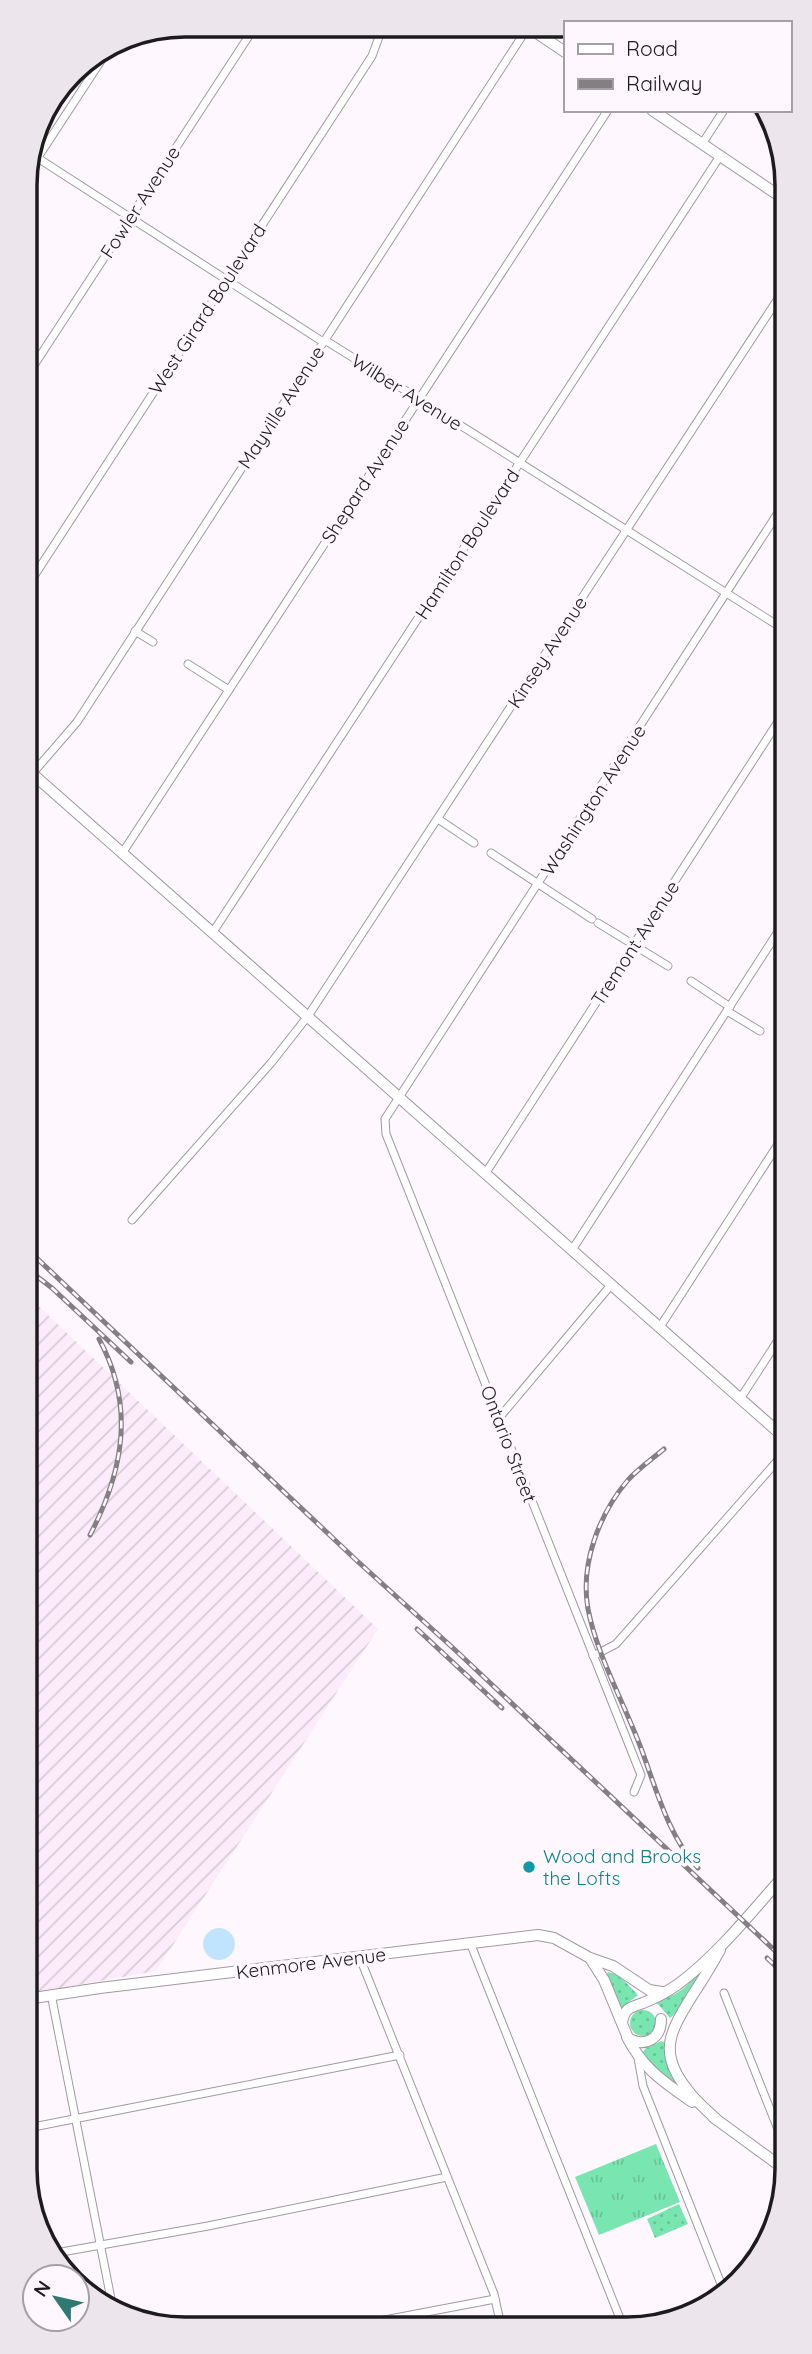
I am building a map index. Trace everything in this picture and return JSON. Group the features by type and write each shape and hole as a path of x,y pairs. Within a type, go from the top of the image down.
{"street":[{"name":"Fowler Avenue","path":"37,360 248,37"},
{"name":"West Girard Boulevard","path":"37,572 372,56 379,37"},
{"name":"Mayville Avenue","path":"37,764 77,722 521,37"},
{"path":"543,37 564,51"},
{"path":"44,141 97,66"},
{"name":"Shepard Avenue","path":"123,852 607,112"},
{"path":"655,112 775,193"},
{"path":"702,144 723,112"},
{"name":"Hamilton Boulevard","path":"213,932 720,156"},
{"name":"Wilber Avenue","path":"39,158 323,341 775,623"},
{"name":"Kinsey Avenue","path":"132,1220 271,1063 308,1016 775,303"},
{"name":"Washington Avenue","path":"400,1097 775,518"},
{"path":"135,631 153,642"},
{"path":"188,664 229,690"},
{"name":"Tremont Avenue","path":"485,1174 775,726"},
{"path":"37,781 123,852 775,1429"},
{"path":"438,819 474,843"},
{"path":"492,853 668,966"},
{"path":"572,1250 775,936"},
{"path":"691,981 760,1031"},
{"name":"Ontario Street","path":"400,1097 384,1119 386,1134 641,1775 634,1792"},
{"path":"660,1327 775,1149"},
{"path":"499,1419 611,1285"},
{"path":"740,1399 775,1345"},
{"path":"593,1656 616,1644 775,1463"},
{"name":"Kenmore Avenue","path":"37,1997 538,1935 554,1938 590,1958 613,1966 648,1997 674,1987 726,1940 775,1885"},
{"name":"Kenmore Avenue","path":"666,2029 677,2019 726,1940"},
{"path":"471,1945 619,2317"},
{"path":"360,1958 495,2299 499,2317"},
{"path":"590,1958 604,1980 638,2057 655,2075 775,2162"},
{"path":"724,1993 775,2122"},
{"path":"51,1994 110,2296"},
{"path":"622,2023 626,2010 648,1997 666,2029 671,2058 678,2076 687,2090 717,2120"},
{"path":"627,2037 638,2042 655,2038 666,2029"},
{"path":"37,2126 400,2055"},
{"path":"638,2057 643,2086 721,2284"},
{"path":"63,2252 208,2226 447,2177"},
{"path":"400,2317 495,2299"}],"shaded area":[{"path":"37,1304 378,1629 156,1971 37,1992"}],"green space":[{"path":"704,1966 685,2001 670,2018 656,2002 679,1991"},
{"path":"608,1972 621,1978 638,1995 623,2007 619,2007"},
{"path":"643,2010 652,2014 656,2023 652,2032 643,2036 634,2032 630,2023 634,2014"},
{"path":"661,2041 664,2042 669,2069 679,2087 648,2061 643,2052"},
{"path":"656,2144 680,2202 599,2235 575,2177"},
{"path":"679,2204 688,2224 655,2238 647,2219"}],"water":[{"path":"219,1928 230,1933 235,1944 230,1955 219,1960 208,1955 203,1944 208,1933"}],"railway":[{"path":"37,1258 775,1951"},
{"path":"37,1276 131,1362"},
{"path":"90,1535 111,1486 121,1437 118,1388 99,1339"},
{"path":"664,1449 628,1480 608,1508 589,1557 586,1592 597,1643 663,1808 678,1840 698,1868"},
{"path":"417,1629 502,1708"},
{"path":"767,1958 775,1966"}],"place":[{"name":"Wood and Brooks the Lofts","path":"529,1867"}]}
